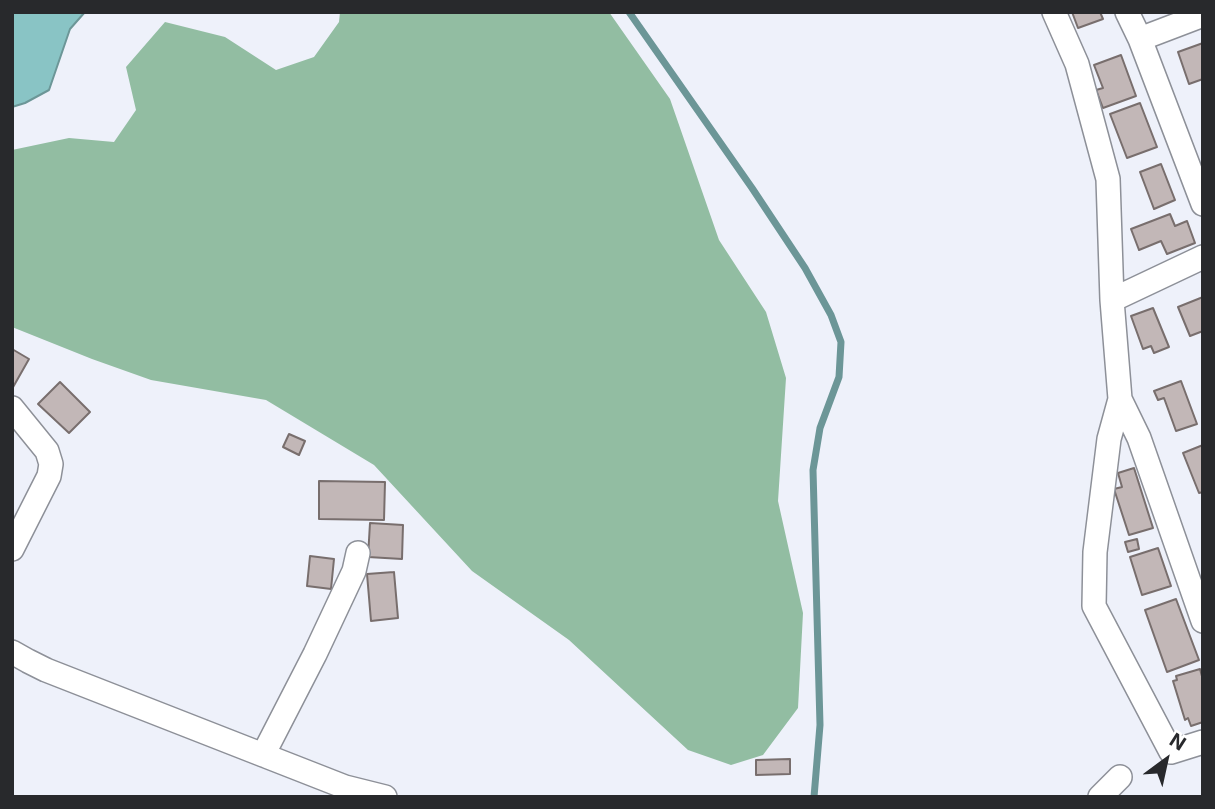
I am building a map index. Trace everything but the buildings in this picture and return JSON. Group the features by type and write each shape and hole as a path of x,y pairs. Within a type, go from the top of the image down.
{"street":[{"path":"1054,12 1077,64 1108,179 1112,300 1120,398 1109,439 1095,552 1094,606 1171,752 1203,742"},
{"path":"1128,12 1203,204"},
{"path":"1140,39 1203,16"},
{"path":"1112,300 1203,257"},
{"path":"1120,398 1139,438 1203,621"},
{"path":"12,408 47,451 51,464 49,476 12,549"},
{"path":"263,755 320,643 354,571 358,554"},
{"path":"12,652 46,670 345,787 386,797"},
{"path":"1100,797 1120,777"}],"green space":[{"path":"340,12 609,12 670,99 719,240 766,312 786,378 778,501 803,613 798,708 763,755 731,765 688,750 569,640 472,571 374,465 266,400 151,380 12,327 12,150 69,138 114,142 136,110 126,67 165,22 225,37 276,70 314,57 339,22"}],"water":[{"path":"12,12 85,12 70,29 49,90 12,107"}],"waterway":[{"path":"629,12 805,268 831,315 841,342 839,377 820,428 813,470 820,725 814,797"}]}
